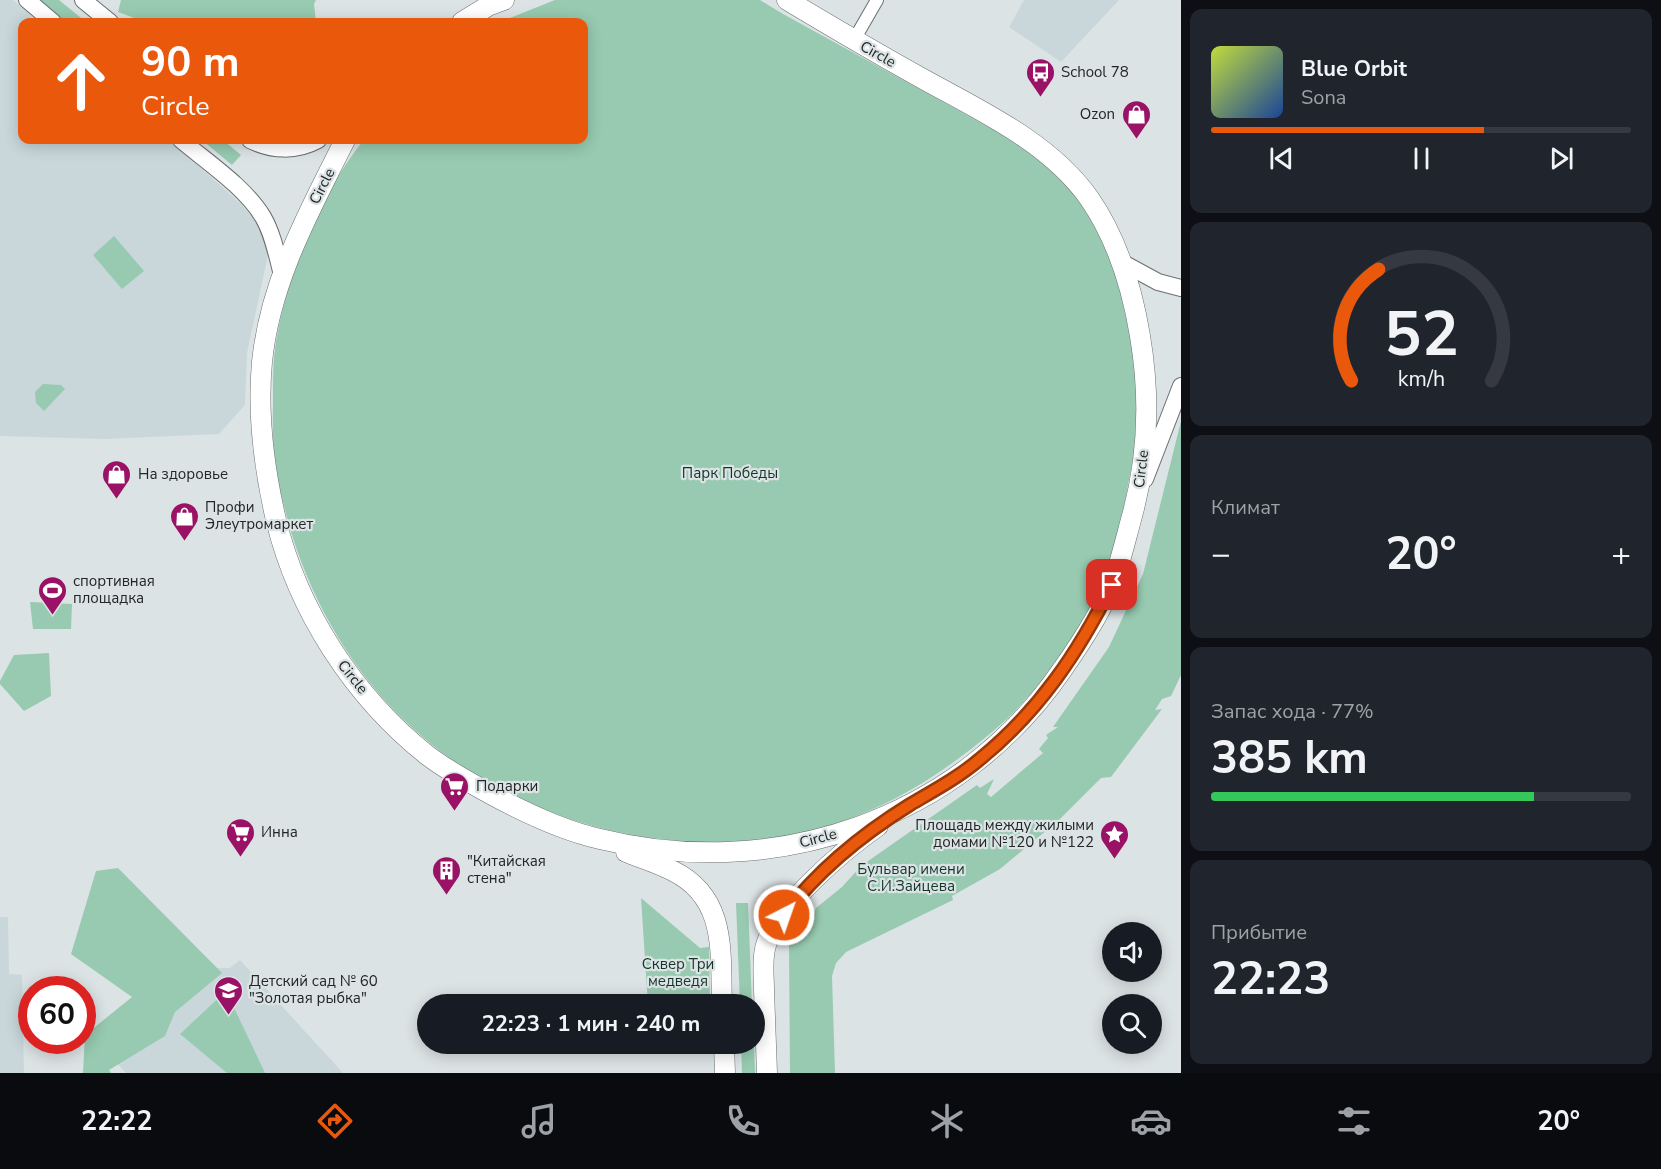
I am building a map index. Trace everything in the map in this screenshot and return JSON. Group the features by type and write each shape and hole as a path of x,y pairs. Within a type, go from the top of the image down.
{"main road":[{"path":"27,0 48,18"},
{"path":"83,0 105,18"},
{"path":"468,18 488,6 504,0"},
{"name":"Circle","path":"343,144 300,232 282,275 267,333 262,366 262,444 280,534 292,573 332,651 394,726 428,756 457,776 531,815 599,839 649,848 701,853 782,848 834,835 910,805 951,781 979,760 1013,730 1041,700 1079,646 1112,585 1138,496 1146,429 1146,375 1136,310 1123,263 1092,203 1059,163 992,118 787,0"},
{"path":"186,144 248,197 263,218 271,235 282,275"},
{"path":"259,144 265,147 288,149 305,144"},
{"path":"1123,263 1158,282 1181,288"},
{"path":"1138,496 1181,387"},
{"path":"767,1073 764,961 769,938 792,904 841,855 910,805"},
{"path":"599,839 673,871 701,891 715,917 719,933 722,994"},
{"path":"724,1054 725,1073"}],"street":[{"path":"854,40 877,0"}],"shaded area":[{"path":"0,0 13,0 33,18 18,18 18,144 174,144 241,204 253,218 264,237 268,255 247,353 245,405 219,434 105,439 0,436"},
{"path":"1024,0 1119,0 1061,62 1009,27"},
{"path":"0,917 8,917 9,974 22,975 18,976 18,1054 24,1054 24,1073 0,1073"},
{"name":"Детский сад № 60 \"Золотая рыбка\"","path":"240,960 343,1073 126,1073 115,1061 216,968 230,968"}],"green space":[{"path":"38,0 59,0 81,18 59,18"},
{"path":"121,0 316,0 314,4 316,18 134,18 118,12"},
{"name":"Парк Победы","path":"555,0 760,0 994,130 1021,148 1059,178 1098,228 1110,255 1122,298 1135,364 1137,392 1133,461 1113,553 1104,578 1079,627 1064,651 1030,695 1011,715 970,750 923,783 898,797 819,829 737,842 682,841 628,834 574,820 523,801 475,775 430,743 390,706 371,684 338,638 324,613 292,534 279,486 273,450 274,358 278,330 294,272 332,187 361,144 588,144 588,18 510,18"},
{"path":"207,144 228,144 241,155 232,165"},
{"path":"114,236 144,271 122,289 93,255"},
{"path":"43,384 61,385 65,389 44,411 36,403 35,392"},
{"name":"Бульвар имени С.И.Зайцева","path":"1181,421 1181,675 1171,696 1162,699 1155,710 1162,709 1111,777 1101,778 1059,820 1000,869 952,896 953,900 846,952 836,963 832,976 835,1073 790,1073 789,945 812,919 816,908 842,887 861,866 977,785 980,788 994,779 987,794 991,797 1043,753 1039,749 1048,738 1046,735 1058,727 1053,727 1109,647 1143,574"},
{"name":"спортивная площадка","path":"30,602 72,604 71,629 33,629"},
{"path":"49,653 51,696 24,711 0,684 0,681 14,655"},
{"path":"118,868 222,973 175,1012 165,1036 109,1070 111,1073 83,1073 84,1054 96,1054 96,1026 132,997 71,954 96,871"},
{"name":"Сквер Три медведя","path":"641,898 700,948 709,947 710,994 647,994"},
{"path":"736,903 748,903 752,994 740,994"},
{"path":"226,991 265,1073 227,1073 180,1034"},
{"path":"741,1054 754,1054 755,1073 742,1073"}],"place":[{"name":"School 78","path":"1040,98"},
{"name":"Ozon","path":"1136,140"},
{"name":"На здоровье","path":"117,500"},
{"name":"Профи Элеутромаркет","path":"184,542"},
{"name":"спортивная площадка","path":"52,616"},
{"name":"Подарки","path":"455,812"},
{"name":"Инна","path":"240,858"},
{"name":"Площадь между жилыми домами №120 и №122","path":"1115,860"},
{"name":"\"Китайская стена\"","path":"446,896"},
{"name":"Детский сад № 60 \"Золотая рыбка\"","path":"228,1016"}],"route":[{"path":"784,915 841,855 871,831 951,781 1013,730 1041,700 1079,646 1112,585"}]}
